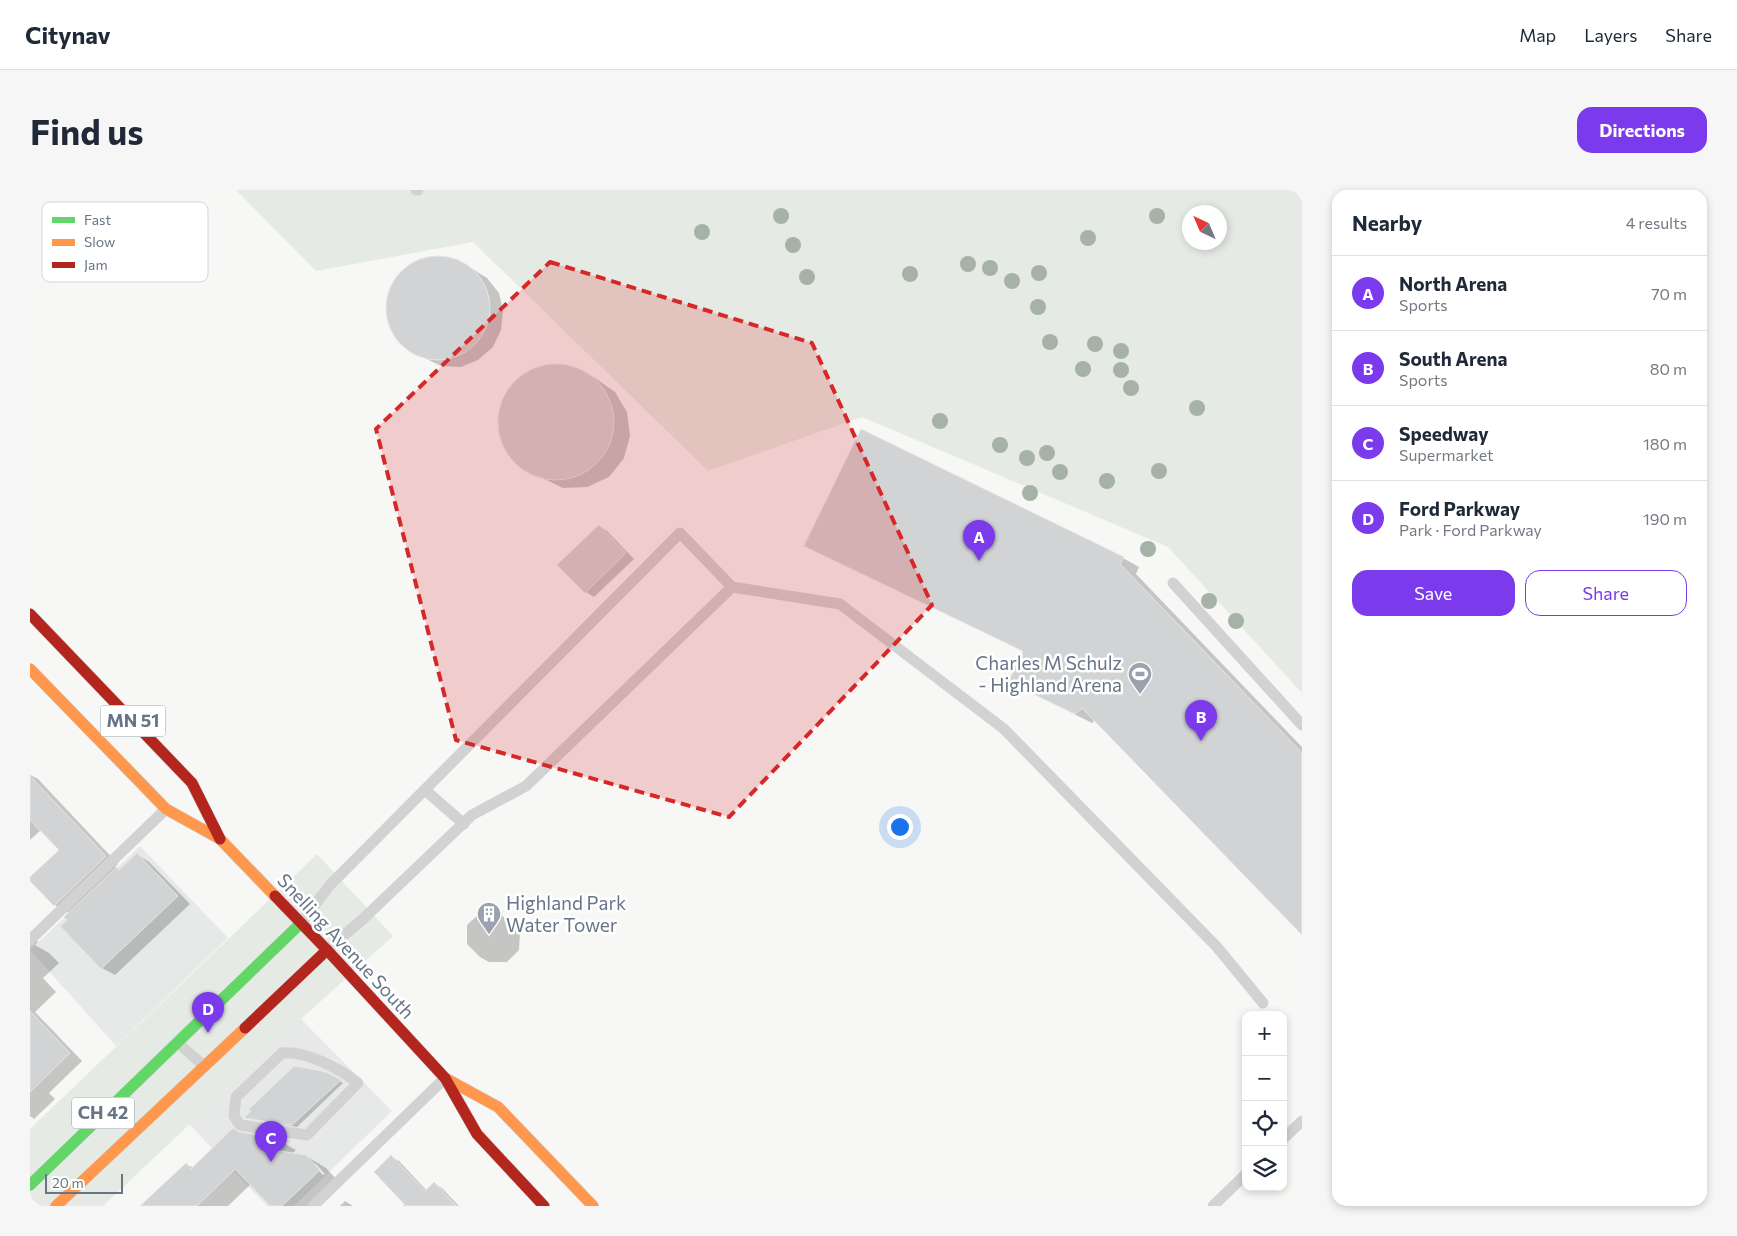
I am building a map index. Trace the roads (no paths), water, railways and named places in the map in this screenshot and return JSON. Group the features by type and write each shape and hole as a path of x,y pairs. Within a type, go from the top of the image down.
{"main road":[{"name":"Snelling Avenue South","path":"30,614 192,783 220,839"},
{"name":"Snelling Avenue South","path":"30,669 166,809 220,839 327,950 446,1078 477,1134 544,1206"},
{"name":"CH 42","path":"30,1185 301,923"},
{"name":"CH 42","path":"56,1206 327,950"},
{"name":"Snelling Avenue South","path":"446,1078 498,1107 593,1206"}],"lane":[{"path":"301,923 330,884 680,533 732,587 840,604 1004,729 1217,946 1263,1003"},
{"path":"1173,583 1302,725"},
{"path":"327,950 363,919 472,815 526,786 732,587"},
{"path":"425,790 464,824"},
{"path":"30,940 166,809"},
{"path":"177,1042 204,1066"},
{"path":"287,1052 295,1053 339,1069 358,1083 307,1135 240,1126 234,1116 236,1097 282,1053 287,1052"},
{"path":"313,1206 446,1078"},
{"path":"1287,1135 1302,1121"},
{"path":"1213,1206 1242,1178"}],"place":[{"name":"North Arena","path":"979,561"},
{"name":"Charles M Schulz - Highland Arena","path":"1140,695"},
{"name":"South Arena","path":"1201,741"},
{"name":"Highland Park Water Tower","path":"489,935"},
{"name":"Ford Parkway","path":"208,1033"},
{"name":"Speedway","path":"271,1162"}]}
